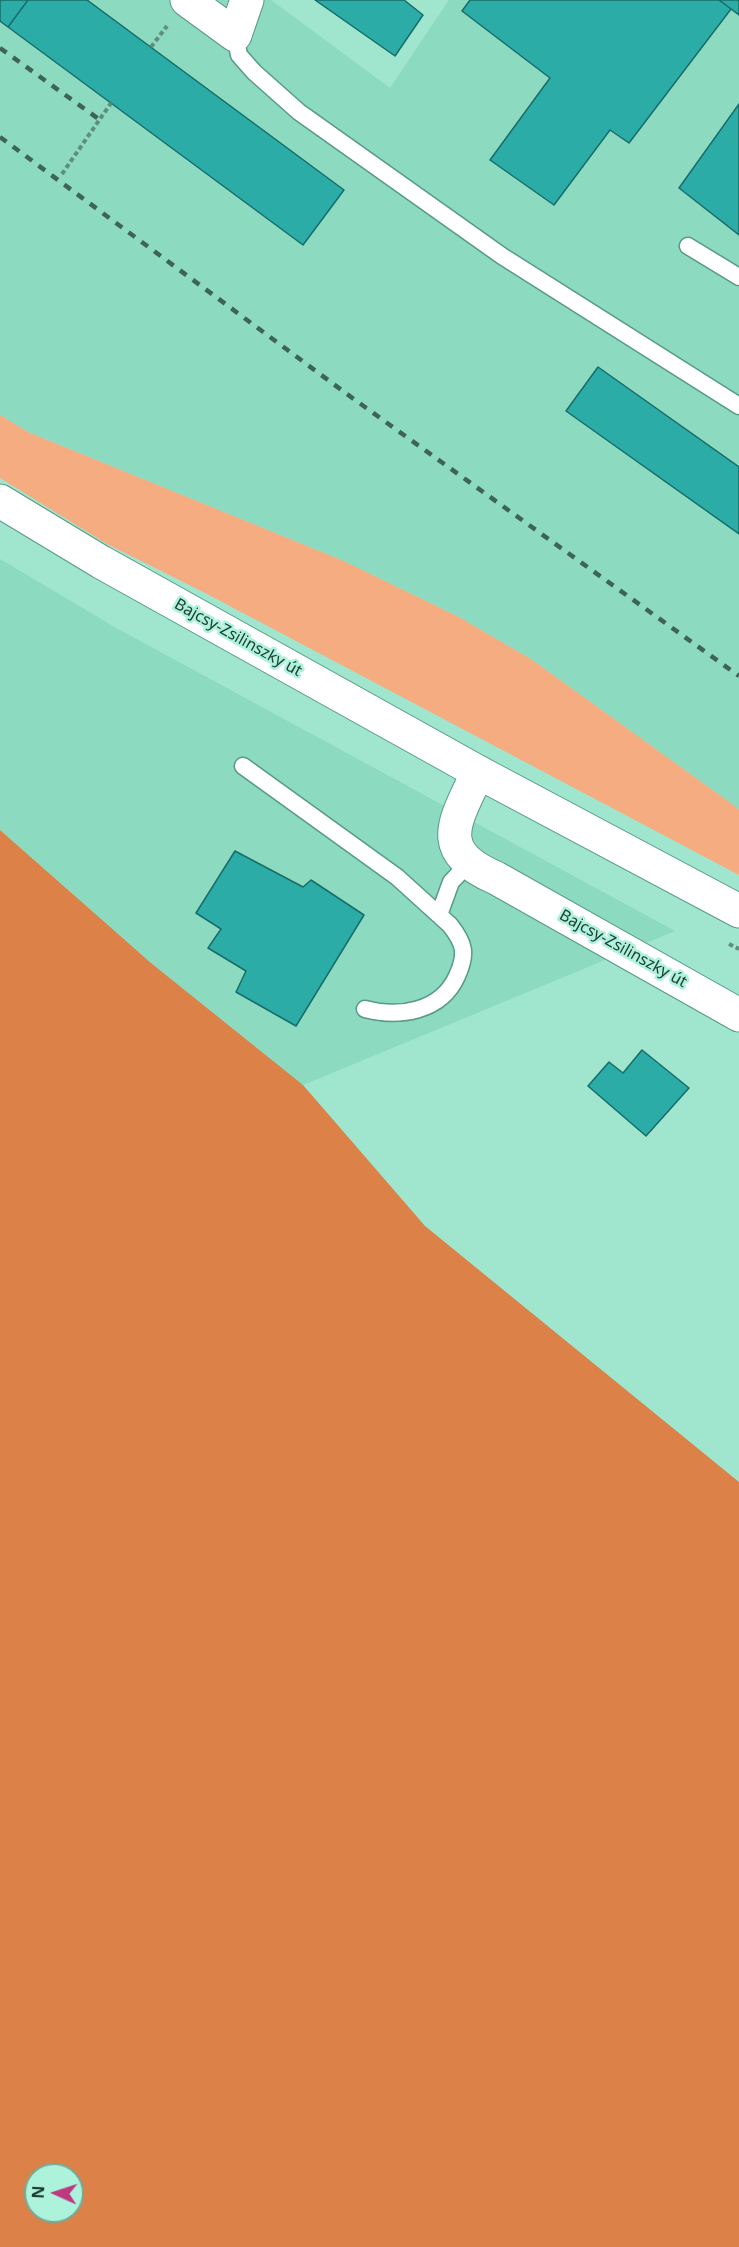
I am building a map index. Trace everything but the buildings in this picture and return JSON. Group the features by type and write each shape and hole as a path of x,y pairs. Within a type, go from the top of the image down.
{"main road":[{"path":"187,0 235,35 247,0"},
{"name":"Bajcsy-Zsilinszky út","path":"0,501 101,562 478,771 739,910"},
{"path":"469,863 457,847 456,819 478,771"},
{"name":"Bajcsy-Zsilinszky út","path":"469,863 477,870 496,878 739,1015"}],"lane":[{"path":"235,35 239,55 254,72 299,112 502,256 739,406"},
{"path":"688,246 739,277"},
{"path":"243,766 397,877 457,934 464,949 460,970 451,988 432,1004 421,1009 391,1013 365,1009"},
{"path":"439,915 452,882 469,863"}],"path":[{"path":"62,174 111,103"}],"shaded area":[{"path":"0,0 271,0 390,88 449,0 739,0 739,809 531,659 459,617 344,561 28,432 0,415"},
{"path":"0,415 28,432 344,561 459,617 531,659 739,809 739,875 207,594 107,544 0,478"},
{"path":"0,559 118,629 675,931 303,1085 151,963 0,830"},
{"path":"0,830 151,963 303,1085 425,1226 739,1482 739,2247 0,2247"}],"railway":[{"path":"0,48 100,120"},
{"path":"0,137 351,397 739,676"}]}
